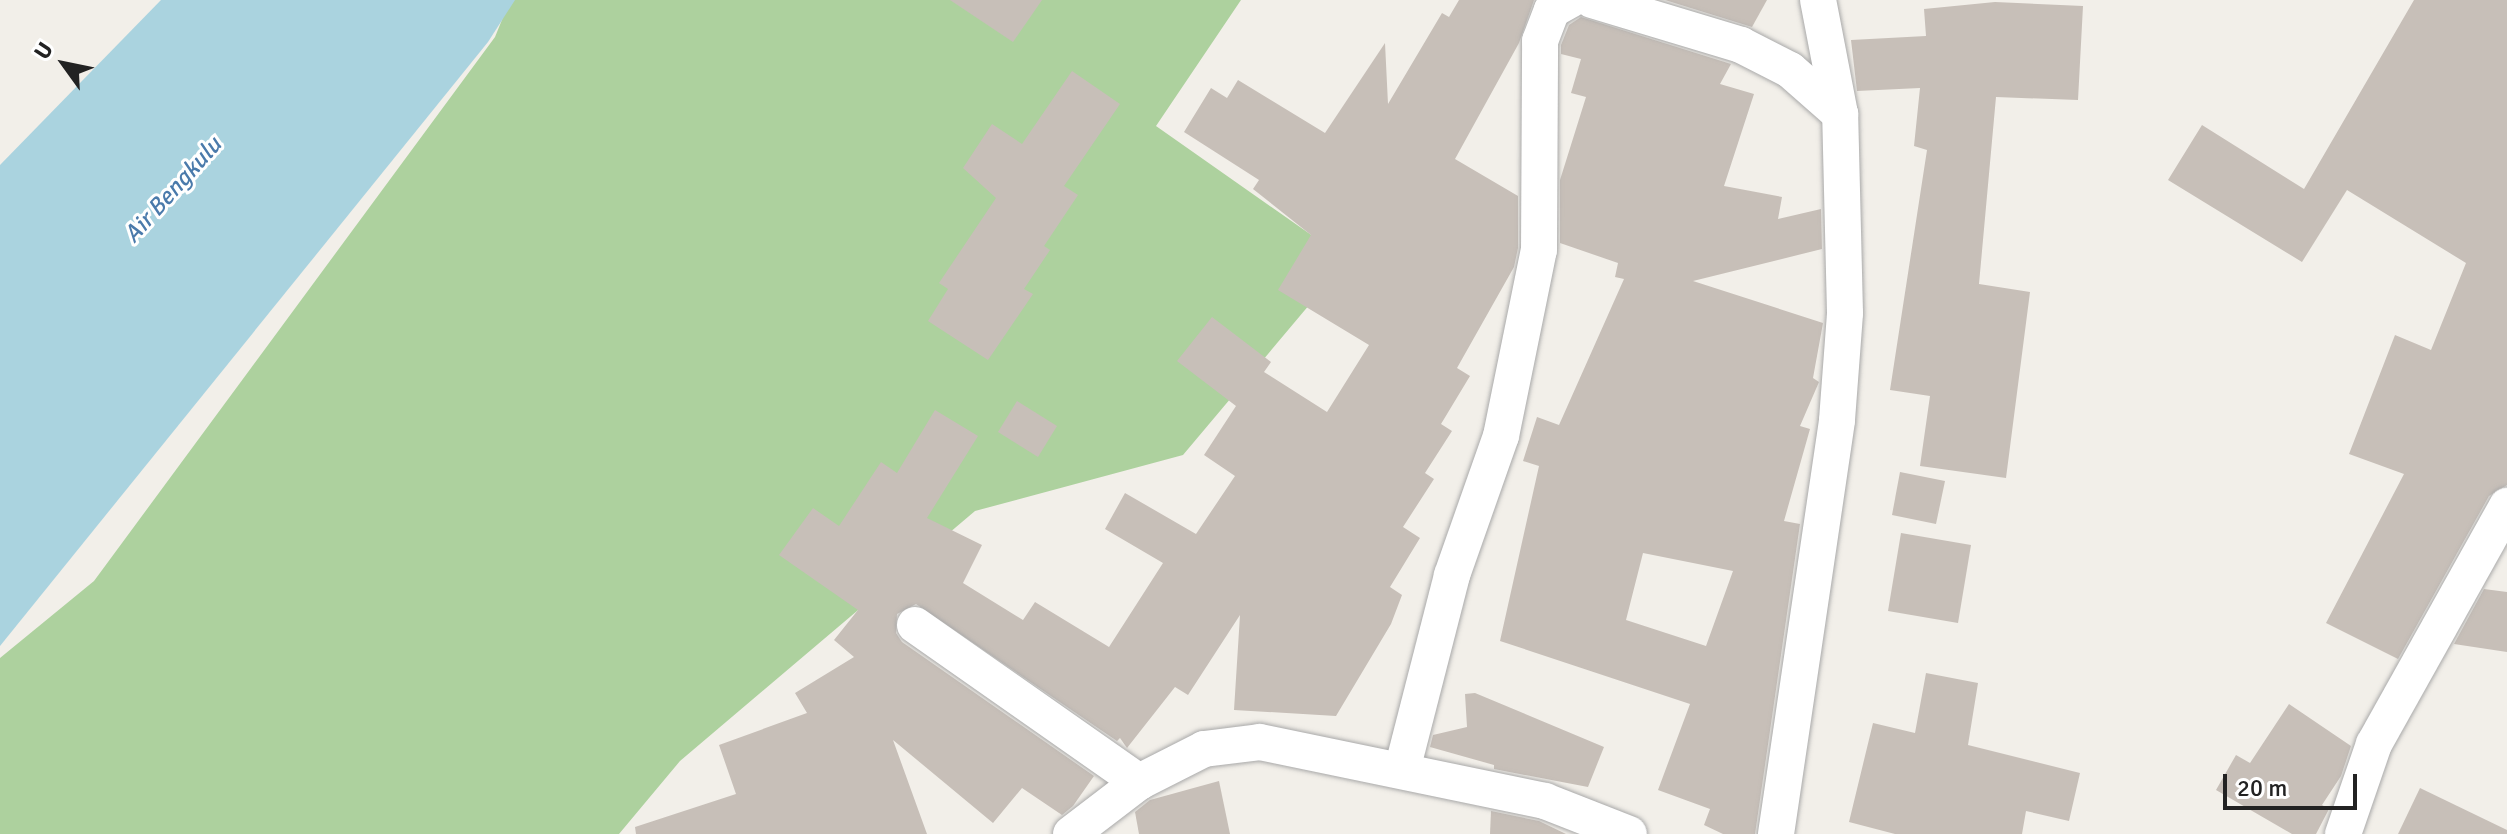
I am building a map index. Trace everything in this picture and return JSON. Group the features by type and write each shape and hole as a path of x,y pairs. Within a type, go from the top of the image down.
{"street":[{"path":"1402,770 1452,575 1501,436 1539,250 1540,41 1552,10 1570,0"},
{"path":"1592,0 1741,45 1790,70 1840,114"},
{"path":"1776,834 1837,420 1845,313 1840,114 1818,0"},
{"path":"2343,834 2374,744 2507,506"},
{"path":"915,625 1139,782"},
{"path":"1071,834 1139,782 1204,749 1260,742 1545,801 1607,830"}],"green space":[{"path":"510,0 1241,0 1156,126 1347,260 1183,455 975,511 680,761 619,834 0,834 0,658 94,581 495,37"}],"water":[{"name":"Air Bengkulu","path":"161,0 515,0 488,42 0,646 0,165"}],"building":[{"path":"950,0 1042,0 1013,42"},
{"path":"1459,0 1534,0 1519,43 1455,159 1518,196 1518,248 1514,267 1457,368 1470,376 1441,424 1452,431 1425,473 1434,479 1403,527 1420,538 1390,587 1402,595 1391,624 1336,716 1234,710 1240,615 1188,695 1175,687 1127,748 1120,738 1117,741 916,604 897,614 896,633 902,642 1094,776 1073,806 1062,815 1022,788 993,823 893,740 927,834 636,834 635,827 736,794 719,745 807,713 795,693 854,657 834,640 858,610 779,555 813,508 839,526 881,462 897,473 935,410 978,436 927,518 982,545 963,583 1023,620 1035,602 1109,647 1163,563 1105,529 1125,493 1196,534 1235,476 1204,455 1236,406 1177,361 1212,317 1271,362 1264,372 1327,412 1369,345 1278,290 1311,235 1253,189 1259,180 1184,132 1211,88 1227,98 1238,80 1325,133 1385,43 1388,104 1442,13 1449,17"},
{"path":"1665,0 1767,0 1752,27"},
{"path":"2414,0 2507,0 2507,485 2489,496 2398,659 2326,623 2404,474 2349,454 2395,335 2431,350 2466,263 2347,190 2302,262 2168,180 2202,125 2304,189"},
{"path":"1995,2 2083,6 2078,100 1996,97 1979,284 2030,292 2006,478 1920,466 1930,396 1890,390 1927,150 1914,146 1920,88 1857,91 1851,40 1926,36 1924,9"},
{"path":"1581,17 1731,64 1720,84 1754,94 1724,186 1782,197 1778,219 1821,209 1822,249 1693,281 1823,323 1813,378 1819,382 1800,426 1810,429 1784,521 1800,524 1755,834 1723,834 1704,825 1710,809 1658,790 1690,704 1500,641 1539,466 1523,461 1537,417 1559,425 1624,279 1615,277 1618,263 1560,243 1560,180 1586,97 1571,93 1581,59 1561,54 1569,25","holes":["1643,553 1733,571 1706,646 1626,620"]},
{"path":"1072,71 1120,104 1064,186 1078,195 1044,246 1050,250 1024,289 1033,294 988,360 928,321 948,289 939,283 996,198 963,168 992,124 1022,144"},
{"path":"1017,401 1057,426 1038,457 998,432"},
{"path":"1900,472 1945,481 1936,524 1892,515"},
{"path":"1901,533 1971,545 1958,623 1888,611"},
{"path":"2484,589 2507,592 2507,652 2454,644"},
{"path":"1926,673 1978,683 1968,745 2080,773 2069,821 2026,811 2022,834 1895,834 1849,822 1873,723 1915,733"},
{"path":"1475,693 1604,747 1588,787 1494,769 1494,765 1430,747 1433,735 1467,727 1465,694"},
{"path":"2289,704 2351,746 2341,776 2322,805 2329,809 2316,834 2292,834 2216,790 2236,755 2250,763"},
{"path":"1219,781 1230,834 1139,834 1135,812 1150,800"},
{"path":"2420,788 2507,830 2507,834 2398,834"},
{"path":"1491,811 1539,821 1566,834 1490,834"}]}
